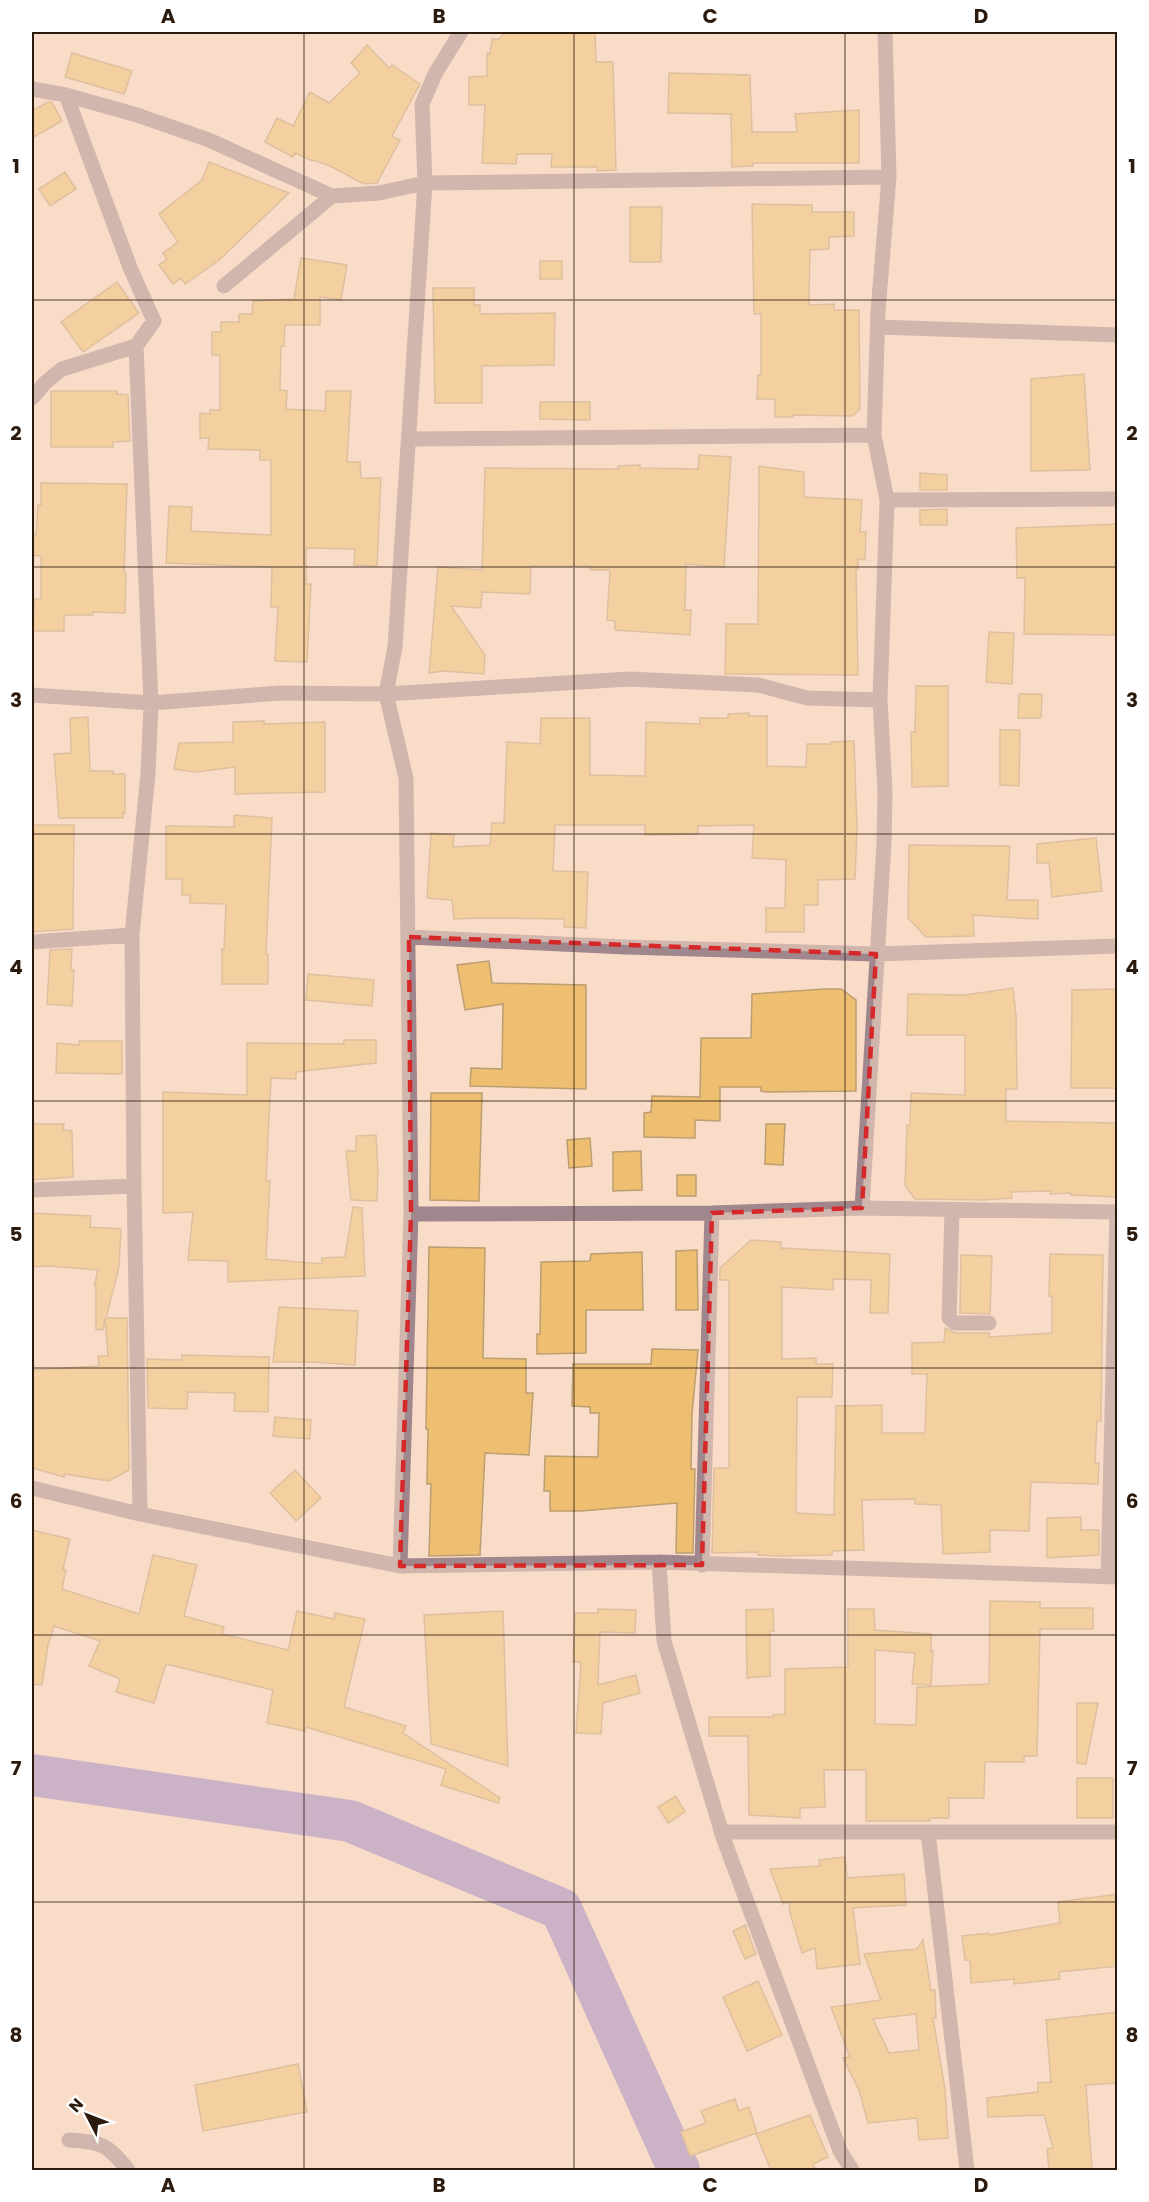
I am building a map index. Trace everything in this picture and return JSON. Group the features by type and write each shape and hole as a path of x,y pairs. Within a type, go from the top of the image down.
{"street":[{"path":"400,1566 411,1214 409,937 406,778 386,694 395,647 410,439 425,183 422,104 436,72 461,32"},
{"path":"862,1208 884,843 885,791 880,700 887,500 874,435 878,327 889,177 885,32"},
{"path":"32,89 66,95 137,115 209,140 332,196 380,193 425,183 889,177"},
{"path":"32,398 62,369 136,346 154,321 131,270 66,95"},
{"path":"224,286 332,196"},
{"path":"878,327 1118,335"},
{"path":"136,346 151,703 148,774 132,935 140,1514"},
{"path":"410,439 874,435"},
{"path":"887,500 1118,499"},
{"path":"32,695 151,703 280,693 386,694 629,679 758,685 807,698 880,700"},
{"path":"32,942 132,935"},
{"path":"409,937 625,947 876,954 1118,946"},
{"path":"32,1190 134,1186"},
{"path":"32,1488 140,1514 400,1566 659,1562 1113,1577 1117,1212 862,1208 712,1214 411,1214"},
{"path":"952,1210 949,1318 956,1323 989,1323"},
{"path":"702,1565 712,1214"},
{"path":"659,1562 664,1641 721,1832 840,2151 852,2170"},
{"path":"721,1832 1118,1832"},
{"path":"928,1832 967,2170"},
{"path":"69,2140 95,2142 106,2147 128,2170"}],"highlighted area":[{"path":"409,937 876,954 862,1208 712,1213 702,1565 400,1566 411,1214"}],"building":[{"path":"505,32 595,32 596,62 613,62 616,170 597,171 597,167 551,167 552,154 517,154 516,164 482,163 485,105 469,105 469,77 487,76 487,53 490,54 492,39 499,39"},
{"path":"367,45 389,68 392,65 420,84 392,136 400,140 377,183 364,184 330,166 295,153 293,157 265,142 277,118 293,126 310,92 329,103 360,73 351,63"},
{"path":"72,53 132,71 124,94 65,77"},
{"path":"669,73 750,75 752,132 797,132 795,114 859,110 859,163 752,163 753,166 732,167 731,114 668,113"},
{"path":"52,102 62,121 32,138 32,111"},
{"path":"209,162 289,193 218,261 185,284 181,278 173,284 159,265 167,259 163,253 178,242 159,214 202,180"},
{"path":"65,172 76,189 50,206 39,189"},
{"path":"752,204 812,205 812,212 854,212 854,236 829,237 829,249 810,250 809,305 834,304 834,310 859,310 860,409 853,416 775,417 775,399 757,399 758,375 761,375 761,314 754,314"},
{"path":"630,207 662,207 661,262 630,262"},
{"path":"301,258 347,265 341,300 320,297 320,325 285,325 284,346 281,346 280,390 287,391 286,409 325,411 326,391 351,391 347,462 360,462 361,478 381,478 377,566 354,565 355,549 306,548 306,584 311,584 307,662 275,661 278,607 271,607 272,567 166,563 169,506 192,507 191,531 271,535 271,460 260,460 260,450 208,449 209,438 200,438 200,413 210,414 210,410 220,410 220,355 212,355 212,332 221,332 221,322 239,322 239,314 252,314 253,301 294,299"},
{"path":"540,261 562,261 562,279 540,279"},
{"path":"117,282 139,313 83,352 61,322"},
{"path":"433,288 474,288 474,305 480,305 480,314 555,313 554,365 482,366 482,403 435,403"},
{"path":"1084,374 1090,470 1031,471 1031,379"},
{"path":"51,391 117,391 117,394 128,395 130,441 113,442 113,447 51,447"},
{"path":"540,402 590,402 590,420 540,419"},
{"path":"699,455 731,457 724,567 686,564 685,610 691,610 690,635 615,630 615,621 607,620 610,570 590,570 590,566 531,566 530,594 482,592 481,608 451,606 485,655 484,674 443,671 429,673 438,567 482,570 485,468 619,469 618,466 640,465 640,468 698,469"},
{"path":"759,466 804,472 804,497 862,500 860,532 866,532 865,560 858,559 858,569 856,569 858,675 725,674 726,624 758,624"},
{"path":"920,473 947,475 947,490 920,490"},
{"path":"41,483 127,484 125,613 93,612 93,615 64,615 64,631 33,631 34,599 41,599 41,556 32,555 32,549 33,535 36,535 38,505 41,505"},
{"path":"947,509 947,525 920,525 920,510"},
{"path":"1118,524 1118,635 1024,634 1025,578 1017,578 1016,528"},
{"path":"989,632 1014,633 1012,684 986,682"},
{"path":"916,686 948,686 948,786 912,787 911,732 915,732"},
{"path":"1019,694 1042,694 1041,718 1018,718"},
{"path":"749,713 749,716 767,716 767,766 806,767 807,744 854,741 857,826 855,879 818,880 818,905 804,905 804,932 766,932 766,908 785,908 786,860 752,858 754,825 698,826 698,834 645,835 645,825 555,825 553,871 588,872 586,928 564,927 565,919 454,919 452,900 427,898 431,833 454,835 453,847 490,845 492,823 504,823 507,742 540,744 541,718 590,718 590,775 645,776 646,722 700,724 700,718 728,718 728,714"},
{"path":"88,717 90,771 113,771 113,774 125,774 123,818 59,818 54,754 71,753 70,718"},
{"path":"264,721 264,724 325,722 325,792 235,794 235,767 196,772 174,769 179,743 233,742 233,722"},
{"path":"1000,730 1020,730 1019,786 1000,785"},
{"path":"234,815 272,818 266,954 268,954 268,984 222,984 226,904 190,903 190,895 182,895 182,879 166,879 166,826 234,827"},
{"path":"32,825 74,825 73,929 32,932"},
{"path":"1096,838 1102,891 1052,897 1049,863 1037,863 1037,844"},
{"path":"909,845 1010,846 1007,900 1038,900 1038,919 973,915 974,936 926,937 908,918"},
{"path":"72,949 71,969 74,970 72,1006 47,1004 50,950"},
{"path":"489,961 492,983 586,985 586,1089 470,1086 471,1068 502,1069 503,1004 465,1010 457,965"},
{"path":"308,974 374,980 372,1006 306,1000"},
{"path":"1013,988 1016,1015 1017,1089 1006,1089 1006,1121 1118,1123 1118,1197 1071,1195 1071,1193 1050,1194 1050,1191 1011,1192 1012,1198 984,1200 915,1199 905,1186 907,1125 910,1125 911,1093 965,1095 965,1035 907,1035 908,994 965,995"},
{"path":"841,989 856,1000 856,1091 767,1092 761,1091 761,1087 720,1087 720,1121 695,1120 695,1138 644,1137 644,1113 651,1112 652,1096 700,1097 701,1038 751,1038 752,994"},
{"path":"1118,989 1118,1088 1071,1088 1072,990"},
{"path":"344,1040 376,1040 376,1063 296,1072 296,1079 271,1078 266,1181 270,1181 266,1259 322,1264 322,1258 345,1257 353,1207 362,1208 365,1276 228,1282 228,1261 188,1260 193,1212 163,1213 163,1092 247,1095 247,1043 344,1044"},
{"path":"79,1041 122,1041 122,1074 56,1073 57,1043 79,1045"},
{"path":"431,1093 482,1093 479,1201 430,1200"},
{"path":"32,1124 64,1124 63,1130 72,1131 73,1177 32,1180"},
{"path":"766,1124 785,1124 783,1165 765,1164"},
{"path":"376,1135 377,1201 351,1200 346,1151 356,1151 356,1136"},
{"path":"590,1138 592,1166 569,1168 567,1140"},
{"path":"641,1151 642,1190 613,1191 613,1152"},
{"path":"677,1175 696,1175 696,1196 677,1196"},
{"path":"32,1213 91,1216 90,1227 121,1229 119,1267 106,1318 127,1318 129,1470 109,1481 64,1474 64,1477 32,1468 32,1370 99,1366 98,1356 108,1356 105,1319 103,1330 96,1329 96,1286 94,1286 98,1270 32,1267"},
{"path":"751,1240 781,1242 781,1248 890,1254 888,1313 870,1313 871,1280 833,1279 833,1290 782,1287 782,1359 816,1358 816,1364 833,1364 832,1397 797,1397 796,1513 834,1515 836,1406 882,1405 882,1433 925,1433 927,1374 912,1374 912,1343 944,1342 945,1328 955,1333 989,1333 989,1337 1052,1333 1052,1296 1049,1296 1050,1254 1103,1255 1101,1421 1097,1421 1095,1463 1099,1463 1098,1484 1031,1482 1029,1531 990,1530 990,1552 943,1554 941,1505 915,1504 915,1499 862,1500 864,1550 832,1551 832,1555 778,1556 758,1555 758,1552 712,1553 714,1468 729,1468 729,1280 720,1280 720,1268"},
{"path":"429,1247 485,1248 483,1358 526,1359 526,1393 533,1393 529,1455 485,1453 480,1555 429,1556 431,1484 427,1484 428,1429 426,1429"},
{"path":"697,1250 698,1310 676,1310 676,1251"},
{"path":"642,1252 643,1310 586,1310 586,1353 537,1354 537,1334 540,1334 541,1262 590,1261 591,1254"},
{"path":"961,1255 992,1256 990,1314 960,1313"},
{"path":"279,1307 358,1311 355,1365 273,1362"},
{"path":"652,1349 698,1350 692,1414 691,1469 695,1469 693,1553 676,1553 677,1503 581,1511 550,1511 550,1491 544,1491 545,1456 598,1457 599,1413 590,1413 590,1407 572,1406 573,1364 651,1364"},
{"path":"182,1355 269,1357 268,1412 234,1411 235,1393 188,1392 187,1409 148,1408 147,1359 182,1360"},
{"path":"275,1417 311,1420 310,1439 273,1436"},
{"path":"295,1470 321,1498 296,1521 270,1493"},
{"path":"1081,1517 1081,1530 1099,1530 1099,1555 1047,1558 1047,1518"},
{"path":"32,1530 70,1539 63,1569 66,1570 62,1589 139,1614 153,1555 197,1565 184,1616 224,1627 222,1634 288,1650 297,1611 334,1619 335,1613 365,1619 344,1707 406,1726 403,1733 500,1798 498,1803 441,1785 446,1769 306,1727 305,1731 267,1723 273,1690 166,1664 154,1703 116,1692 120,1679 89,1666 100,1641 54,1626 48,1645 42,1685 32,1684"},
{"path":"990,1601 1040,1602 1040,1608 1093,1608 1093,1629 1040,1629 1037,1756 1024,1756 1024,1762 985,1762 984,1798 949,1798 949,1818 930,1818 930,1821 866,1821 866,1770 824,1770 825,1807 800,1808 800,1818 749,1815 748,1736 709,1736 709,1717 773,1717 773,1715 785,1714 785,1669 848,1667 848,1609 874,1609 875,1630 931,1634 931,1651 933,1651 931,1685 912,1684 915,1653 875,1650 875,1724 916,1725 917,1687 989,1684"},
{"path":"598,1609 636,1610 635,1633 600,1632 598,1685 636,1675 640,1693 603,1703 601,1734 576,1733 581,1662 573,1662 575,1613 598,1613"},
{"path":"773,1609 774,1631 770,1631 770,1676 747,1678 746,1610"},
{"path":"503,1611 508,1766 431,1744 424,1615"},
{"path":"1077,1703 1098,1703 1086,1764 1077,1763"},
{"path":"1077,1778 1113,1778 1113,1818 1077,1818"},
{"path":"676,1796 685,1812 668,1823 658,1807"},
{"path":"845,1857 847,1878 904,1874 906,1905 853,1908 860,1964 817,1969 815,1948 802,1953 789,1902 783,1904 770,1869 820,1866 819,1860"},
{"path":"1118,1894 1118,1966 1059,1972 1060,1979 1014,1984 1014,1979 971,1983 970,1960 965,1960 962,1936 989,1933 989,1935 1060,1923 1058,1902"},
{"path":"745,1925 756,1954 745,1959 733,1931"},
{"path":"923,1940 931,1990 935,1990 936,2018 933,2018 945,2089 948,2138 919,2140 917,2118 868,2123 859,2090 843,2058 850,2057 831,2007 881,2000 864,1954 917,1949","holes":["916,2014 919,2050 889,2053 873,2019"]},
{"path":"758,1981 782,2035 747,2051 723,1997"},
{"path":"1118,2012 1118,2083 1086,2085 1092,2170 1049,2170 1047,2149 1053,2148 1044,2115 988,2117 987,2098 1038,2092 1038,2083 1051,2082 1046,2020"},
{"path":"298,2064 307,2112 203,2131 195,2085"},
{"path":"735,2099 739,2111 749,2107 757,2133 690,2156 681,2132 706,2123 701,2111"},
{"path":"810,2115 828,2157 813,2164 816,2170 771,2170 756,2134"}],"waterway":[{"path":"32,1775 350,1821 561,1909 679,2170"}]}
